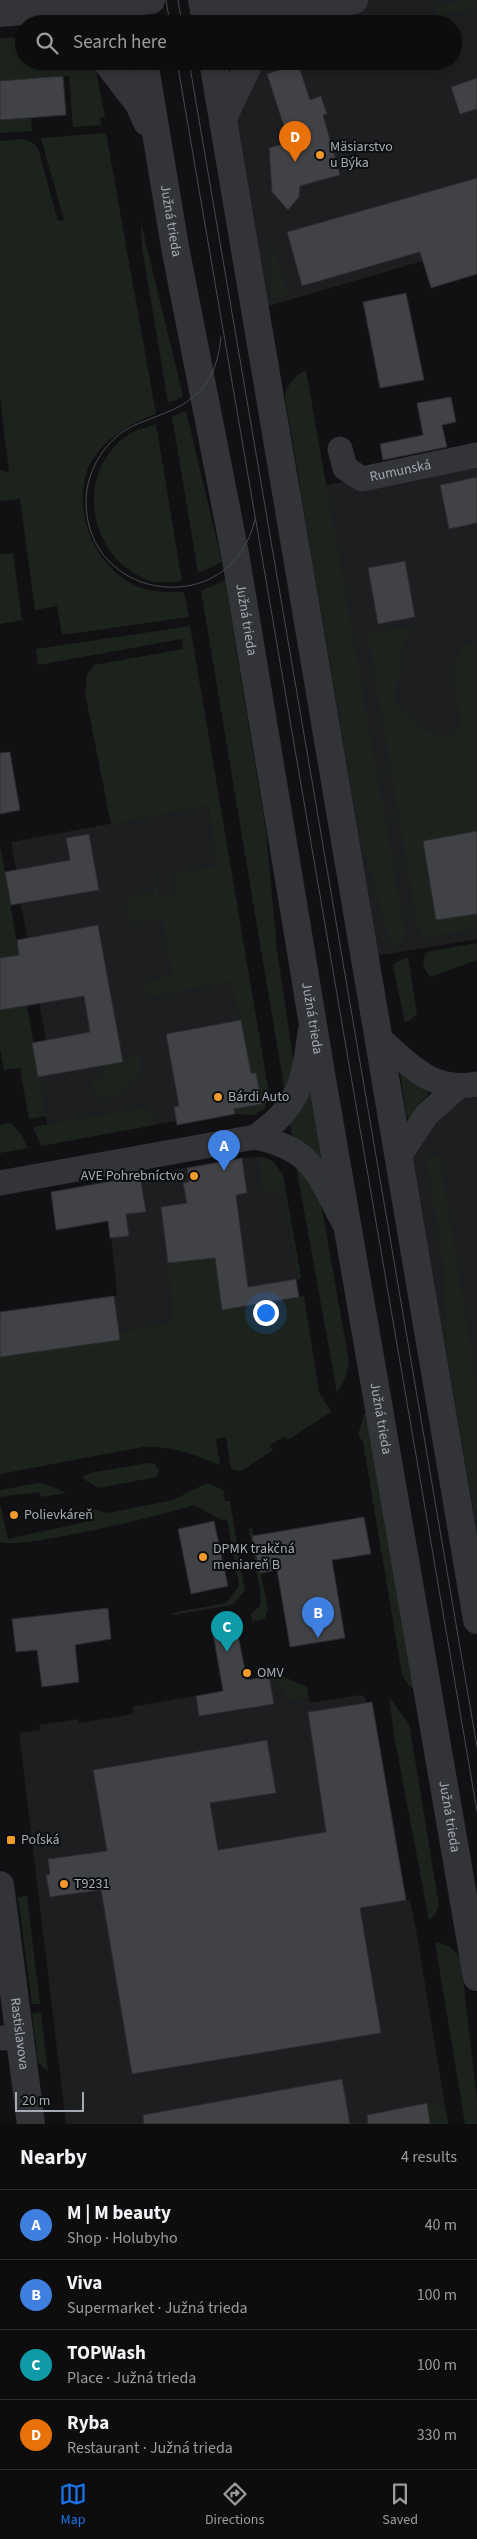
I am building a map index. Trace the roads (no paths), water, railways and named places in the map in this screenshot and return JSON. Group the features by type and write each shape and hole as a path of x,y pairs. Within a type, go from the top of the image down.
{"street":[{"path":"202,0 204,15"},
{"path":"211,0 236,10 313,8 354,0"},
{"path":"0,13 138,6"},
{"path":"301,15 313,8"},
{"path":"113,70 139,104 158,149"},
{"name":"Južná trieda","path":"145,70 174,247 236,559 312,1018 477,1977"},
{"path":"215,70 477,1620"},
{"path":"223,118 246,70"},
{"name":"Rumunská","path":"340,449 345,468 362,479 477,455"},
{"path":"255,1137 274,1124 296,1096 304,1077 312,1018"},
{"path":"379,1038 422,1075 468,1085"},
{"path":"399,1156 427,1114 468,1085"},
{"path":"0,1183 255,1137 285,1144 303,1156 316,1172 349,1231"},
{"name":"Rastislavova","path":"0,1885 10,2037 31,2124"}],"tram line":[{"path":"166,0 168,15"},
{"path":"178,0 180,15"},
{"path":"179,70 477,1811"},
{"path":"191,70 477,1747"},
{"path":"221,337 213,370 200,391 180,406 125,431 115,438 100,456 94,466 87,488 86,500 92,535 109,561 133,579 162,587 192,585 219,574 241,552 255,519"}],"place":[{"name":"Mäsiarstvo u Býka","path":"320,155"},
{"name":"Ryba","path":"295,162"},
{"name":"Bárdi Auto","path":"218,1097"},
{"name":"M | M beauty","path":"224,1171"},
{"name":"AVE Pohrebníctvo","path":"194,1176"},
{"name":"Polievkáreň","path":"14,1515"},
{"name":"DPMK trakčná meniareň B","path":"203,1557"},
{"name":"Viva","path":"318,1638"},
{"name":"TOPWash","path":"227,1652"},
{"name":"OMV","path":"247,1673"},
{"name":"Poľská","path":"11,1840"},
{"name":"T9231","path":"64,1884"}]}
